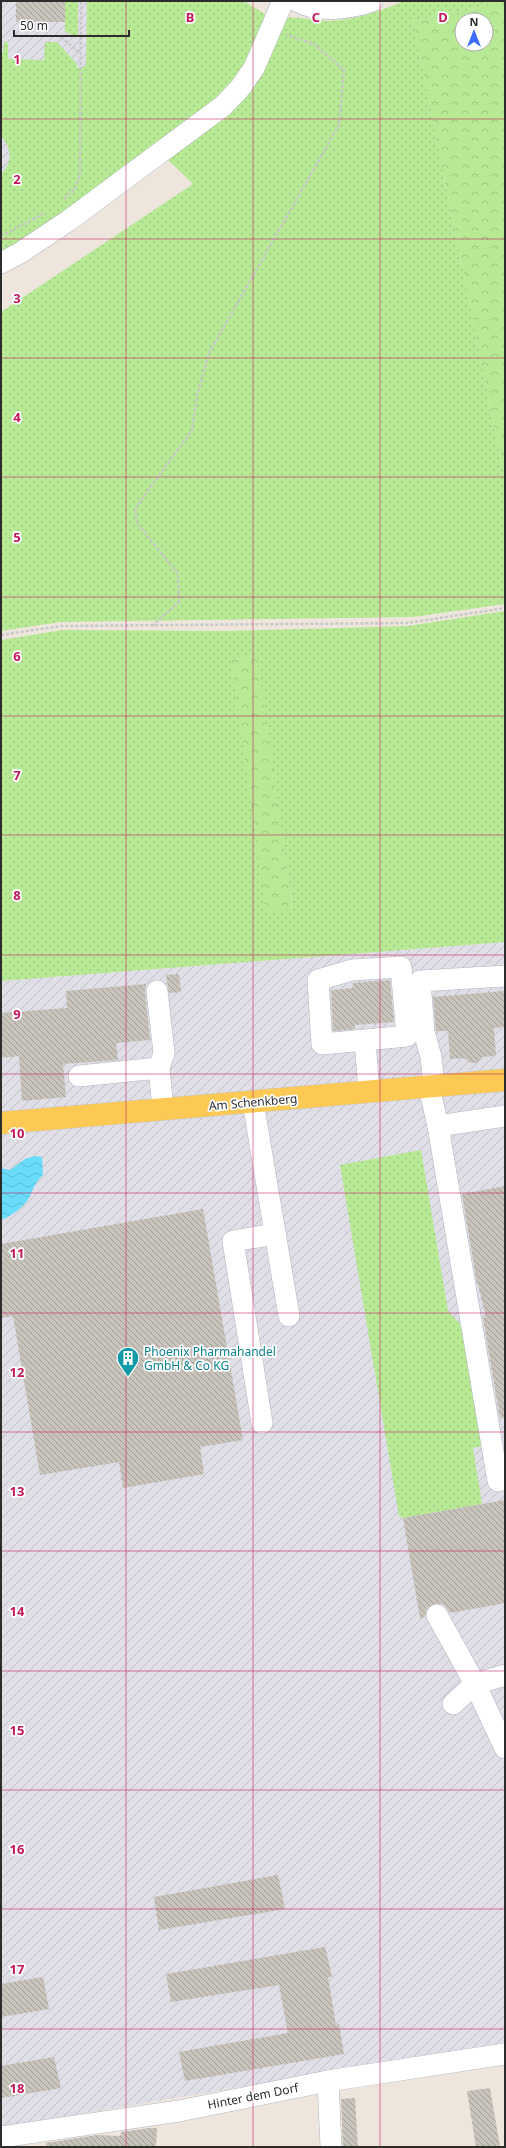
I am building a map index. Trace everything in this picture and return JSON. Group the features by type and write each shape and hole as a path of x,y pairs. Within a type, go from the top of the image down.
{"main road":[{"name":"Am Schenkberg","path":"1,1123 505,1080"}],"street":[{"path":"1,263 20,253 68,221 223,106 240,88 254,68 272,30 283,1"},
{"path":"297,1 315,7 339,8 372,1"},
{"path":"401,967 407,1036 365,1040 322,1044 318,980 352,970 401,967"},
{"path":"505,976 420,981 424,1032 431,1058 431,1087 498,1480 505,1479"},
{"path":"157,991 164,1053 159,1068 163,1109"},
{"path":"365,1040 369,1092"},
{"path":"79,1076 159,1068"},
{"path":"253,1102 289,1316"},
{"path":"438,1126 505,1116"},
{"path":"262,1423 233,1241 275,1234"},
{"path":"437,1615 475,1684 505,1748"},
{"path":"453,1704 475,1684 505,1675"},
{"name":"Hinter dem Dorf","path":"1,2137 178,2111 328,2081 505,2054"},
{"path":"328,2081 331,2147"}],"path":[{"path":"59,203 75,189 80,174 81,1"},
{"path":"152,626 178,602 178,574 137,523 135,509 192,430 197,395 209,353 339,125 344,70 314,44 272,30"},
{"path":"61,37 80,54"},
{"path":"1,236 47,212"},
{"path":"1,635 61,626 407,623 505,608"}],"shaded area":[{"path":"1,1 87,1 86,66 1,244"},
{"path":"505,942 505,2043 1,2127 1,981"}],"green space":[{"path":"65,1 78,1 78,37 65,32"},
{"path":"87,1 244,1 263,13 268,19 237,85 1,258 1,174 8,165 10,155 7,145 1,136 1,52 3,52 4,42 8,42 8,59 44,60 45,42 57,42 77,64 77,68 86,66"},
{"path":"404,1 495,1 471,10 454,12 413,21 505,481 505,604 413,617 61,622 1,631 1,312 193,184 163,155 252,90 278,26 284,18 337,21 376,12"},
{"path":"495,1 505,1 505,481 413,21 454,13 454,52 494,52 494,12 460,12 471,10"},
{"path":"505,611 505,942 1,981 1,640 62,630 224,631 408,626","holes":["256,656 293,908 267,912 231,659"]},
{"path":"257,656 293,909 266,912 231,659"},
{"path":"421,1150 448,1311 461,1325 483,1446 473,1448 482,1504 403,1518 399,1516 340,1165"}],"water":[{"path":"34,1156 42,1157 43,1175 22,1207 1,1220 1,1168 10,1170 25,1159"}],"building":[{"path":"16,1 65,1 65,22 16,22"},
{"path":"179,974 181,992 169,993 166,975"},
{"path":"390,980 394,1022 355,1025 355,1029 333,1031 331,990 353,988 353,983"},
{"path":"146,984 145,992 150,1040 116,1043 118,1060 63,1064 66,1097 22,1101 19,1056 1,1058 1,1013 67,1008 66,991"},
{"path":"505,991 505,1027 494,1028 496,1056 482,1057 477,1063 470,1063 464,1058 450,1059 448,1031 436,1031 433,997"},
{"path":"505,1186 505,1418 500,1418 483,1318 486,1317 477,1284 462,1194"},
{"name":"Phoenix Pharmahandel GmbH & Co KG","path":"203,1209 243,1440 200,1447 204,1474 123,1488 119,1462 40,1475 13,1316 1,1318 1,1260 3,1260 1,1244"},
{"path":"505,1500 505,1603 450,1613 444,1605 437,1603 427,1608 425,1617 420,1618 403,1518"},
{"path":"278,1875 285,1909 159,1930 154,1897"},
{"path":"325,1947 332,1977 328,1977 336,2025 339,2024 344,2054 185,2081 179,2052 288,2033 279,1985 171,2002 166,1974"},
{"path":"43,1977 49,2009 1,2017 1,1984"},
{"path":"54,2057 61,2088 1,2098 1,2066"},
{"path":"490,2088 500,2147 476,2147 467,2091"},
{"path":"355,2098 358,2147 343,2147 341,2099"},
{"path":"157,2128 156,2147 46,2147 46,2143 97,2135 120,2136 121,2132"}],"place":[{"name":"Phoenix Pharmahandel GmbH & Co KG","path":"128,1378"}]}
